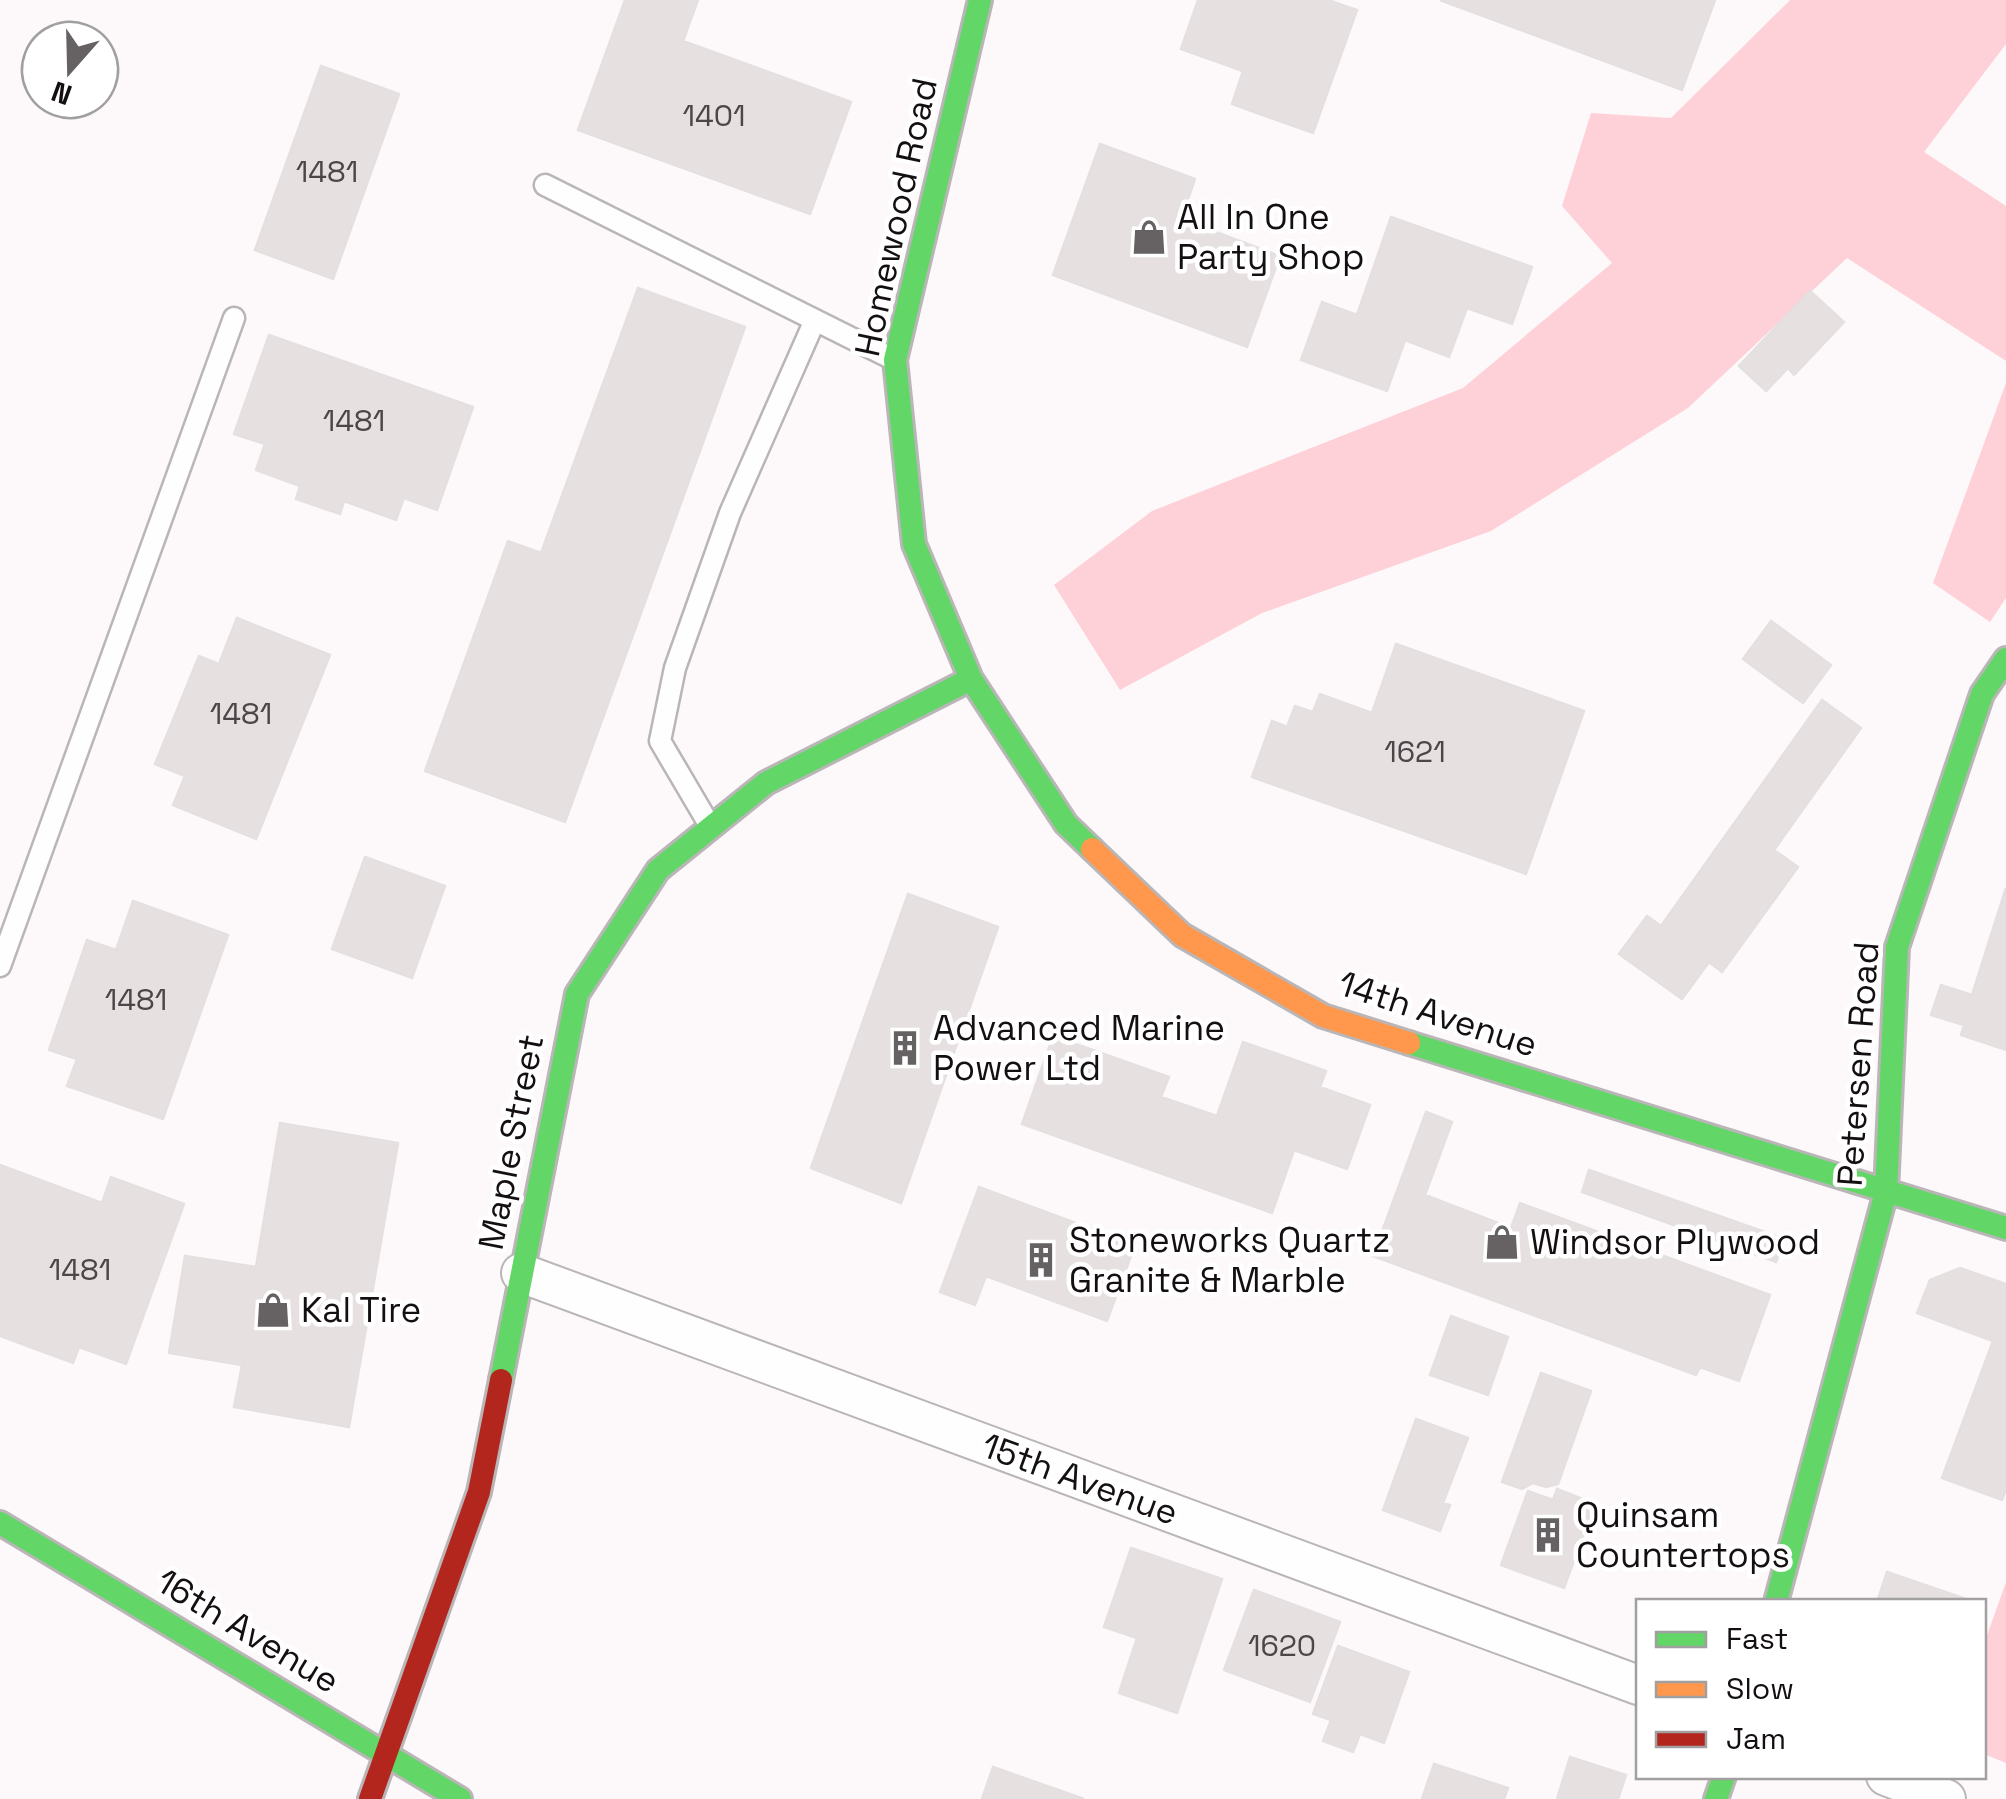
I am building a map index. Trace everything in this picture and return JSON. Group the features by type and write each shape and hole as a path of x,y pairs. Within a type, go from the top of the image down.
{"street":[{"name":"Homewood Road","path":"972,679 914,544 895,360 980,0"},
{"name":"Petersen Road","path":"1777,1599 1886,1192 1897,947 1982,694 2006,659"},
{"name":"Maple Street","path":"370,1799 479,1492 577,994 658,870 766,782 972,679"},
{"name":"14th Avenue","path":"972,679 1066,824 1182,936 1323,1016 2006,1228"},
{"name":"15th Avenue","path":"520,1273 1636,1684"},
{"name":"16th Avenue","path":"0,1523 460,1799"},
{"path":"1894,1779 1946,1799"}],"lane":[{"path":"545,185 895,360"},
{"path":"0,966 234,318"},
{"path":"711,827 660,741 674,668 730,512 815,320"}],"shaded area":[{"path":"1790,0 2006,0 2006,44 1924,152 2006,206 2006,361 1847,258 1688,408 1491,531 1262,613 1120,690 1054,585 1152,511 1463,388 1612,263 1562,206 1591,113 1671,118"},
{"path":"2006,383 2006,598 1990,622 1933,583"},
{"path":"2006,1582 2006,1763 1986,1755 1986,1638"}],"building":[{"path":"625,0 698,0 683,41 851,102 810,214 578,130"},
{"path":"1198,0 1328,0 1357,10 1313,133 1232,104 1243,71 1181,49"},
{"path":"1440,0 1715,0 1682,90"},
{"path":"321,66 399,94 333,279 255,250"},
{"name":"All In One Party Shop","path":"1100,144 1195,179 1181,219 1280,256 1247,347 1053,275"},
{"path":"1391,217 1532,267 1512,324 1467,308 1449,357 1405,340 1387,391 1301,360 1322,302 1357,315"},
{"path":"638,288 745,327 565,822 425,771 508,541 541,553"},
{"path":"1810,291 1844,322 1794,375 1788,368 1766,391 1739,366"},
{"path":"269,335 473,407 437,510 404,498 396,520 344,501 340,514 296,499 300,486 256,470 265,444 234,434"},
{"path":"237,618 330,655 256,839 173,805 185,776 155,764 199,656 219,664"},
{"path":"1771,621 1831,665 1803,703 1743,659"},
{"path":"1396,644 1584,711 1526,874 1252,777 1272,721 1287,727 1295,706 1313,712 1320,694 1372,713"},
{"path":"1822,700 1861,728 1774,850 1798,867 1722,972 1709,962 1682,999 1619,954 1647,916 1661,926"},
{"path":"365,857 445,886 412,978 332,949"},
{"path":"2006,888 2006,1050 1961,1035 1964,1025 1931,1015 1941,985 1972,995"},
{"name":"Advanced Marine Power Ltd","path":"908,894 998,927 901,1203 811,1168"},
{"path":"133,901 228,935 163,1119 67,1086 77,1059 49,1050 87,940 116,950"},
{"path":"1053,1036 1169,1077 1161,1097 1217,1116 1243,1042 1326,1071 1320,1087 1370,1105 1347,1169 1294,1150 1272,1213 1022,1124"},
{"name":"Windsor Plywood","path":"1426,1112 1452,1122 1425,1195 1511,1228 1520,1203 1770,1295 1739,1381 1700,1367 1696,1375 1373,1256"},
{"name":"Kal Tire","path":"280,1123 398,1143 349,1427 234,1407 242,1365 169,1353 185,1256 256,1267"},
{"path":"0,1165 102,1203 111,1177 184,1204 126,1364 79,1347 73,1363 0,1336"},
{"path":"1589,1170 1785,1239 1776,1262 1582,1192"},
{"name":"Stoneworks Quartz Granite & Marble","path":"979,1187 1135,1245 1107,1321 986,1276 975,1305 940,1292"},
{"path":"1960,1268 2006,1284 2006,1489 2002,1500 1942,1478 1993,1341 1917,1313 1930,1280"},
{"path":"1451,1316 1508,1337 1488,1395 1430,1375"},
{"path":"1541,1373 1591,1391 1558,1484 1546,1487 1533,1483 1522,1489 1502,1482"},
{"path":"1416,1419 1468,1438 1443,1503 1450,1505 1440,1531 1383,1510"},
{"name":"Quinsam Countertops","path":"1557,1489 1595,1504 1564,1588 1501,1565 1528,1491 1553,1500"},
{"path":"1131,1548 1222,1579 1177,1713 1119,1693 1137,1638 1104,1627"},
{"path":"1887,1572 1966,1599 1878,1599"},
{"path":"1254,1590 1340,1622 1310,1702 1224,1670"},
{"path":"1338,1646 1409,1672 1384,1743 1360,1734 1353,1752 1323,1741 1331,1720 1313,1714"},
{"path":"1570,1757 1626,1775 1618,1799 1557,1799"},
{"path":"1434,1764 1508,1788 1504,1799 1422,1799"},
{"path":"993,1767 1084,1799 982,1799"}],"traffic: fast":[{"path":"980,0 895,360 914,544 971,679 1066,824 1092,849"},
{"path":"1777,1599 1886,1192 1897,947 1982,694 2006,659"},
{"path":"501,1380 577,994 658,870 766,783 971,679"},
{"path":"1409,1043 2006,1228"},
{"path":"0,1523 460,1799"},
{"path":"1716,1799 1723,1779"}],"traffic: slow":[{"path":"1092,849 1182,935 1323,1016 1409,1043"}],"traffic: jam":[{"path":"370,1799 479,1492 501,1380"}],"place":[{"name":"All In One Party Shop","path":"1149,237"},
{"name":"Advanced Marine Power Ltd","path":"905,1048"},
{"name":"Windsor Plywood","path":"1502,1242"},
{"name":"Stoneworks Quartz Granite & Marble","path":"1041,1260"},
{"name":"Kal Tire","path":"273,1310"},
{"name":"Quinsam Countertops","path":"1548,1535"}]}
